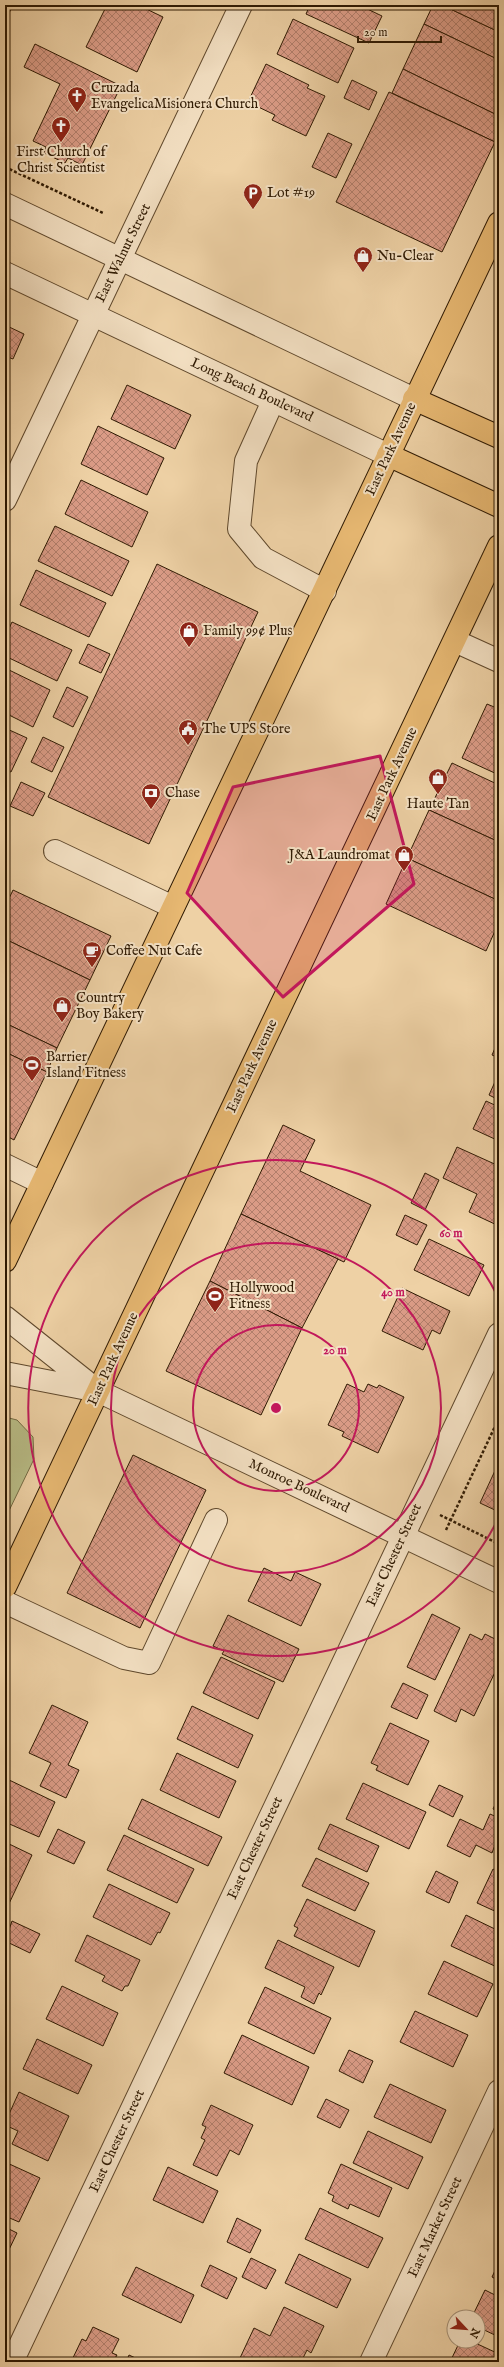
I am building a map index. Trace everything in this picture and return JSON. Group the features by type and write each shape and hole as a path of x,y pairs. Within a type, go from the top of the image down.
{"main road":[{"name":"East Park Avenue","path":"5,1261 499,223"},
{"path":"414,399 499,437"},
{"name":"Long Beach Boulevard","path":"388,456 499,506"},
{"name":"East Park Avenue","path":"5,1587 499,546"}],"street":[{"name":"East Walnut Street","path":"5,500 241,5"},
{"path":"5,204 414,399"},
{"name":"Long Beach Boulevard","path":"5,273 388,456"},
{"path":"273,400 246,461 239,529 263,558 324,591"},
{"path":"455,641 499,661"},
{"path":"55,851 173,907"},
{"path":"5,1165 42,1183"},
{"name":"Monroe Boulevard","path":"5,1317 98,1391 499,1582"},
{"name":"East Chester Street","path":"12,2362 499,1334"},
{"name":"Monroe Boulevard","path":"5,1372 98,1391"},
{"path":"5,1602 124,1658 149,1663 216,1520"},
{"name":"East Market Street","path":"371,2362 499,2091"}],"path":[{"path":"5,167 103,213"},
{"path":"436,1551 499,1418"}],"highlighted area":[{"path":"380,756 414,884 283,997 187,893 233,787"}],"green space":[{"path":"5,1417 17,1420 33,1437 34,1459 5,1519"}],"building":[{"path":"5,5 13,5 9,13 5,11"},
{"path":"107,5 138,5 163,17 137,72 86,47"},
{"path":"310,5 359,5 382,16 369,43 306,14"},
{"path":"433,5 442,5 499,32 499,60 424,24"},
{"path":"442,5 499,5 499,32"},
{"path":"293,19 354,48 338,83 277,54"},
{"path":"424,24 499,60 499,116 403,69"},
{"name":"Cruzada EvangelicaMisionera Church","path":"35,44 121,86 82,165 68,158 65,163 44,153 46,147 33,141 60,84 24,67"},
{"path":"266,64 309,85 307,88 325,96 306,136 272,120 275,115 248,102"},
{"path":"403,69 499,116 499,133 495,142 392,93"},
{"path":"352,80 377,92 369,110 344,98"},
{"path":"389,92 495,142 442,252 336,202"},
{"path":"328,133 352,144 336,178 312,167"},
{"path":"5,325 24,334 13,359 5,356"},
{"path":"127,385 191,415 175,449 111,419"},
{"path":"98,426 164,458 147,495 81,464"},
{"path":"81,480 148,512 132,547 65,514"},
{"path":"55,526 129,561 112,596 38,561"},
{"path":"157,564 258,612 149,844 48,797"},
{"path":"36,570 106,603 89,637 20,605"},
{"path":"12,622 72,650 57,681 5,656 5,637"},
{"path":"88,644 110,654 101,673 79,663"},
{"path":"5,668 50,690 33,727 5,713"},
{"path":"67,687 88,697 73,727 53,717"},
{"path":"487,704 499,709 499,775 462,758"},
{"path":"5,728 27,738 11,772 5,770"},
{"path":"43,737 64,747 52,772 31,762"},
{"path":"452,763 499,785 499,842 429,810"},
{"path":"21,782 45,793 33,816 10,806"},
{"path":"429,810 499,842 499,901 407,858"},
{"path":"407,858 499,901 499,922 486,951 386,904"},
{"path":"13,890 111,936 90,980 5,939 5,907"},
{"path":"5,939 90,980 57,1048 5,1023"},
{"path":"5,1023 57,1048 47,1072 5,1052"},
{"path":"499,1039 499,1058 492,1055"},
{"path":"5,1052 47,1072 14,1140 5,1135"},
{"path":"499,1073 499,1100 489,1095"},
{"path":"486,1101 499,1107 499,1141 473,1129"},
{"path":"283,1125 315,1140 300,1171 371,1205 344,1262 241,1214"},
{"path":"457,1147 499,1166 499,1226 469,1212 477,1194 443,1178"},
{"path":"425,1173 439,1180 425,1210 411,1203"},
{"path":"241,1214 338,1259 302,1328 210,1281"},
{"path":"405,1215 427,1225 417,1245 396,1235"},
{"path":"429,1239 484,1265 469,1296 414,1270"},
{"path":"210,1281 302,1328 261,1415 166,1371"},
{"path":"402,1288 450,1311 440,1334 432,1330 423,1350 382,1331"},
{"path":"347,1384 364,1392 368,1384 377,1388 379,1385 404,1397 378,1453 342,1436 344,1432 328,1425"},
{"path":"133,1455 206,1490 140,1628 67,1593"},
{"path":"499,1462 499,1512 480,1503"},
{"path":"264,1568 291,1581 295,1572 321,1584 301,1626 248,1601"},
{"path":"432,1614 460,1628 435,1680 407,1667"},
{"path":"228,1615 299,1649 283,1682 222,1654 224,1651 213,1646"},
{"path":"470,1634 482,1640 485,1634 499,1641 499,1664 474,1716 461,1709 456,1722 434,1711"},
{"path":"221,1657 275,1682 258,1719 203,1693"},
{"path":"403,1683 428,1695 417,1719 391,1707"},
{"path":"52,1705 88,1722 68,1765 79,1770 66,1798 40,1786 51,1763 29,1753"},
{"path":"192,1706 253,1735 238,1768 177,1739"},
{"path":"390,1723 429,1741 408,1785 376,1770 378,1766 371,1763"},
{"path":"177,1753 236,1781 219,1818 160,1790"},
{"path":"5,1778 55,1802 39,1837 5,1822"},
{"path":"363,1783 426,1812 409,1849 346,1819"},
{"path":"439,1785 463,1796 453,1817 429,1805"},
{"path":"499,1796 499,1812 493,1809"},
{"path":"142,1799 222,1837 208,1866 128,1829"},
{"path":"490,1814 499,1818 499,1844 496,1842 492,1853 476,1845 470,1857 447,1846 460,1819 483,1830"},
{"path":"330,1824 379,1846 367,1872 318,1849"},
{"path":"58,1829 85,1842 74,1864 47,1852"},
{"path":"124,1835 194,1869 177,1903 107,1870"},
{"path":"5,1842 32,1855 6,1910 5,1909"},
{"path":"316,1858 369,1883 355,1911 302,1886"},
{"path":"493,1869 499,1872 499,1913 477,1903"},
{"path":"436,1871 458,1882 449,1903 426,1892"},
{"path":"109,1884 170,1913 160,1933 158,1932 151,1945 93,1917"},
{"path":"307,1899 375,1931 359,1967 294,1936 298,1928 294,1926"},
{"path":"466,1915 499,1931 499,1968 451,1946"},
{"path":"12,1921 40,1934 30,1953 5,1941"},
{"path":"87,1935 140,1960 128,1986 125,1986 122,1991 102,1981 105,1976 75,1961"},
{"path":"278,1940 334,1967 321,1995 319,1993 314,2004 301,1997 305,1987 265,1968"},
{"path":"444,1961 493,1984 477,2017 428,1994"},
{"path":"62,1986 118,2013 103,2046 46,2019"},
{"path":"265,1987 331,2018 314,2054 248,2023"},
{"path":"415,2011 468,2035 453,2067 400,2042"},
{"path":"242,2035 309,2067 292,2105 224,2073"},
{"path":"37,2039 92,2065 78,2094 23,2069"},
{"path":"349,2050 373,2061 363,2083 339,2071"},
{"path":"390,2084 446,2110 431,2143 374,2117"},
{"path":"19,2092 69,2116 48,2161 12,2144 18,2131 5,2125 5,2123"},
{"path":"326,2099 349,2110 340,2128 317,2117"},
{"path":"211,2105 253,2125 239,2155 230,2150 217,2176 193,2165 205,2140 201,2138 206,2127 202,2125"},
{"path":"368,2131 423,2157 408,2189 353,2163"},
{"path":"5,2162 40,2178 19,2222 5,2216"},
{"path":"341,2164 392,2188 379,2217 350,2204 348,2209 332,2201 334,2196 328,2193"},
{"path":"168,2167 218,2191 203,2223 153,2200"},
{"path":"320,2208 383,2238 368,2268 305,2239"},
{"path":"237,2218 261,2230 250,2253 227,2242"},
{"path":"5,2227 17,2233 5,2258"},
{"path":"299,2254 351,2279 337,2308 285,2283"},
{"path":"251,2258 276,2270 266,2289 242,2277"},
{"path":"499,2262 499,2281 492,2277"},
{"path":"210,2265 237,2278 227,2299 201,2286"},
{"path":"136,2267 194,2295 181,2323 122,2295"},
{"path":"485,2290 499,2297 499,2337 486,2331 486,2309 476,2309"},
{"path":"284,2307 324,2326 311,2353 307,2350 301,2362 249,2362 240,2358 254,2328 270,2336"},
{"path":"93,2327 119,2339 112,2353 117,2355 113,2362 71,2362 82,2339 86,2341"},
{"path":"486,2348 499,2354 499,2362 450,2362 456,2349"},
{"path":"129,2355 144,2362 126,2362"}],"place":[{"name":"Cruzada EvangelicaMisionera Church","path":"77,113"},
{"name":"First Church of Christ Scientist","path":"61,143"},
{"name":"Lot #19","path":"253,210"},
{"name":"Nu-Clear","path":"363,273"},
{"name":"Family 99¢ Plus","path":"189,648"},
{"name":"The UPS Store","path":"188,746"},
{"name":"Haute Tan","path":"438,795"},
{"name":"Chase","path":"151,810"},
{"name":"J&A Laundromat","path":"404,872"},
{"name":"Coffee Nut Cafe","path":"92,968"},
{"name":"Country Boy Bakery","path":"62,1023"},
{"name":"Barrier Island Fitness","path":"32,1082"},
{"name":"Hollywood Fitness","path":"215,1313"}]}
